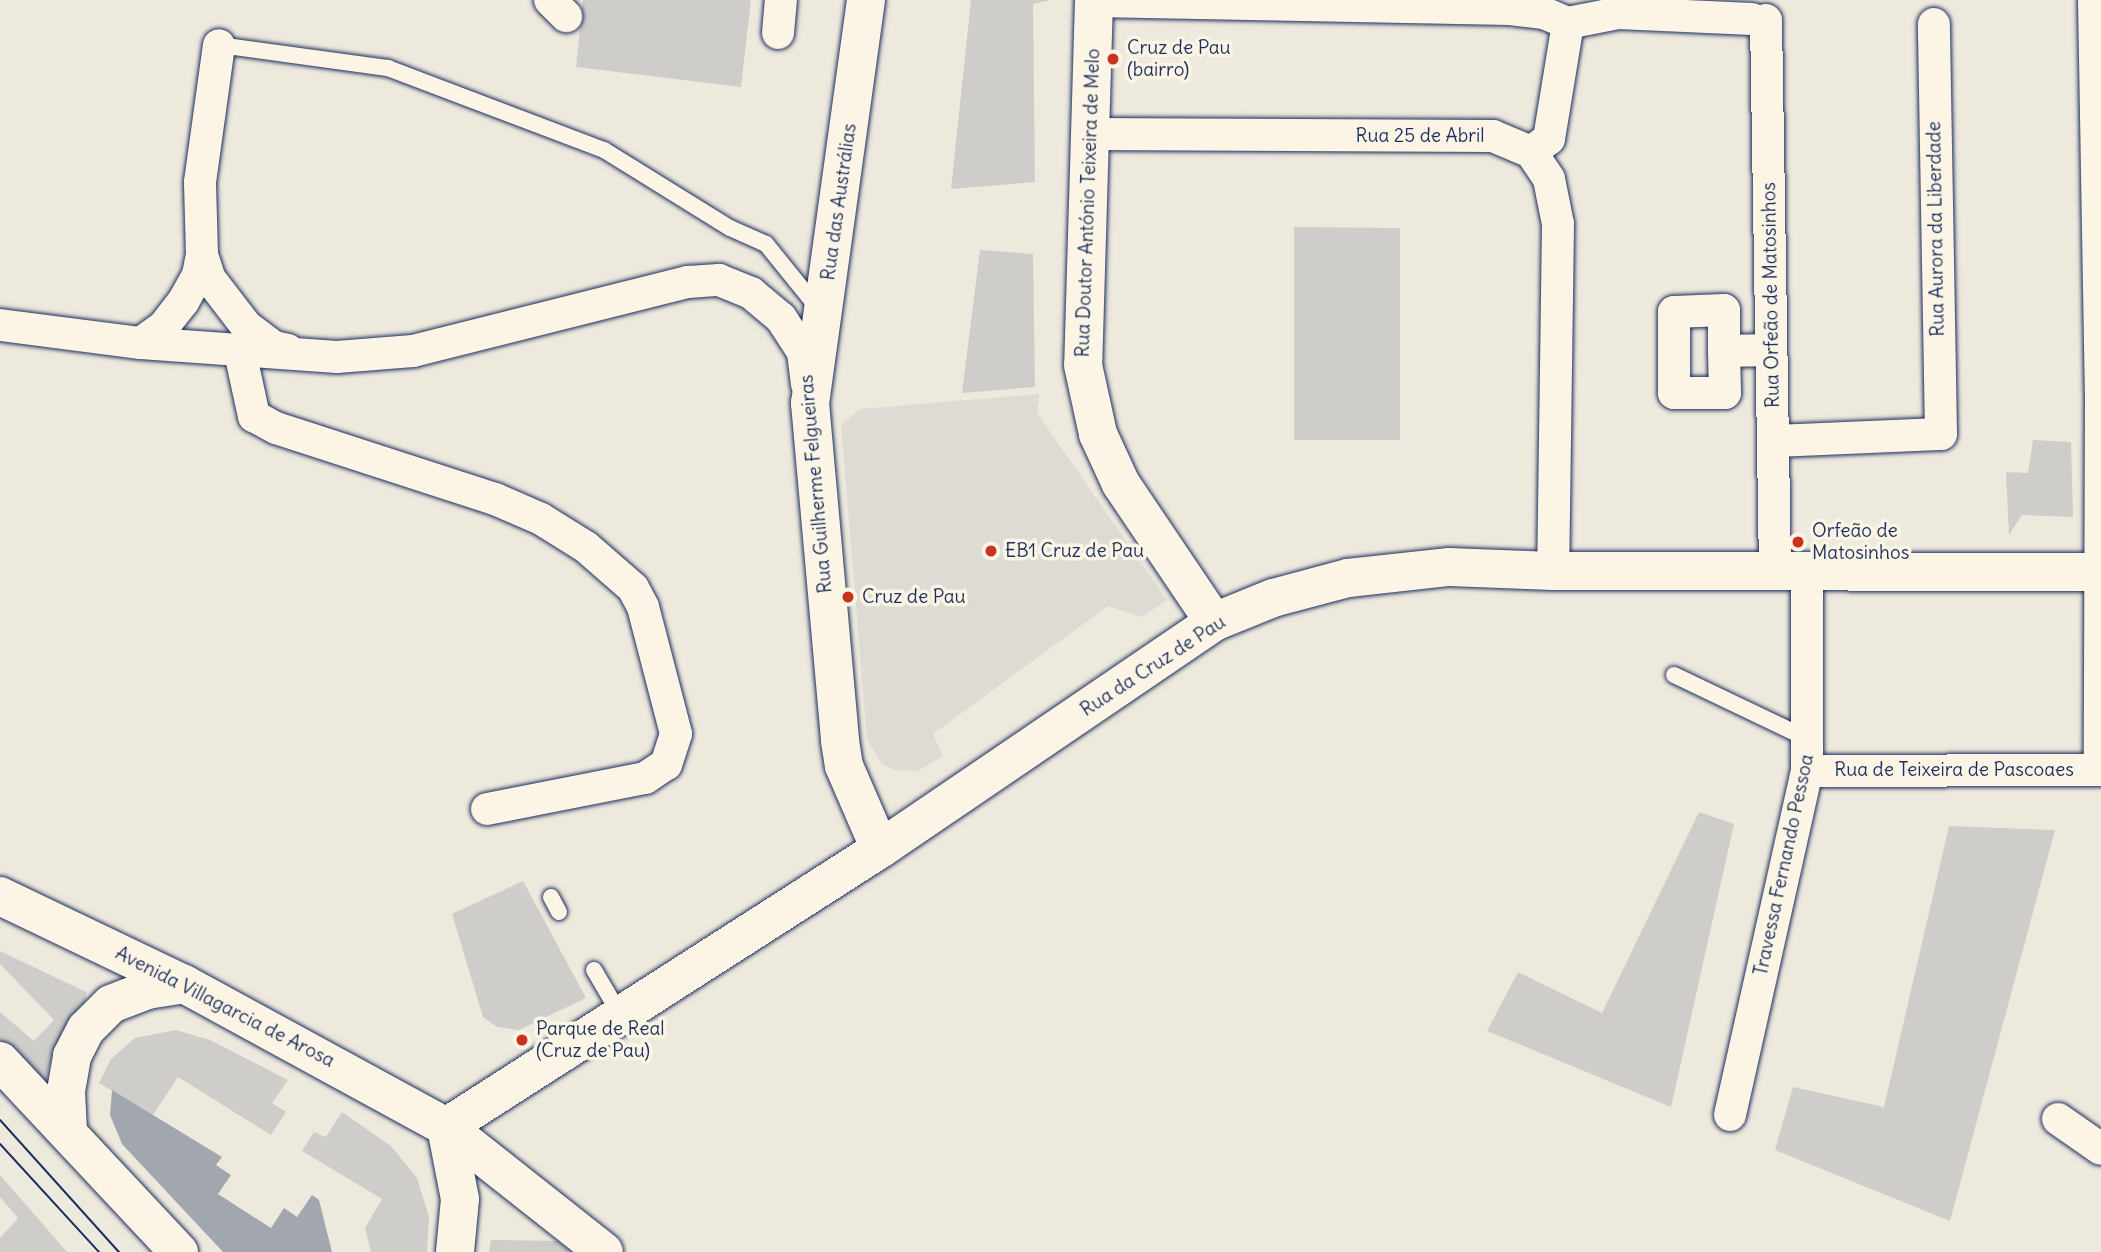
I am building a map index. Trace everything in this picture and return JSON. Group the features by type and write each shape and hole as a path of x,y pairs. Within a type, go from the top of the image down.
{"street":[{"path":"778,33 781,0"},
{"name":"Rua das Austrálias","path":"810,403 866,0"},
{"path":"2094,0 2100,172 2101,770"},
{"path":"1094,1 1510,9 1545,13 1568,23 1626,6"},
{"name":"Rua Doutor António Teixeira de Melo","path":"1094,1 1083,365 1098,434 1121,484 1214,622"},
{"name":"Rua Orfeão de Matosinhos","path":"1626,6 1759,20 1774,441 1791,570"},
{"path":"1553,571 1558,224 1549,179 1531,152 1549,139 1568,23"},
{"name":"Rua Aurora da Liberdade","path":"1774,441 1941,434 1934,24"},
{"name":"Rua Guilherme Felgueiras","path":"141,342 164,326 183,302 198,275 202,255 200,182 219,46"},
{"name":"Rua 25 de Abril","path":"1091,134 1493,136 1531,152"},
{"name":"Rua Guilherme Felgueiras","path":"202,255 223,300 246,326 274,346 306,355"},
{"name":"Rua Guilherme Felgueiras","path":"0,325 240,352 306,355 413,351 688,282 719,280 751,293 780,318 803,352 842,754 880,849"},
{"path":"1724,351 1771,350"},
{"path":"240,352 254,416 276,428 495,499 541,519 586,547 633,589 643,607 676,734 666,764 645,778 487,809"},
{"name":"Rua da Cruz de Pau","path":"446,1126 880,849 1214,622 1273,598 1348,578 1449,567 1553,571 2101,572"},
{"name":"Travessa Fernando Pessoa","path":"1730,1115 1808,755 1791,570"},
{"name":"Rua de Teixeira de Pascoaes","path":"1808,755 2101,770"},
{"name":"Avenida Villagarcia de Arosa","path":"0,896 184,984 446,1126 604,1252"},
{"path":"68,1131 66,1091 72,1056 86,1028 110,1004 147,990 184,984"},
{"path":"0,1061 179,1252"},
{"path":"2058,1119 2101,1149"},
{"path":"446,1126 460,1199 455,1252"}],"lane":[{"path":"219,46 388,68 604,150 730,228 765,244 823,315"},
{"path":"1674,675 1808,755"},
{"path":"551,897 559,912"},
{"path":"594,970 621,1016"}],"shaded area":[{"path":"583,0 751,0 741,87 576,67"},
{"path":"971,0 1050,0 1033,4 1035,182 951,189"},
{"path":"1294,227 1400,228 1400,440 1294,440"},
{"path":"980,250 1033,254 1035,387 962,393"},
{"name":"EB1 Cruz de Pau","path":"1039,394 1037,413 1167,600 1142,617 1108,606 933,734 943,756 918,771 894,770 882,764 867,739 841,425 860,409"},
{"path":"2033,440 2071,442 2073,517 2022,515 2009,535 2006,472 2028,473"},
{"path":"1699,812 1734,824 1671,1107 1487,1031 1518,972 1602,1013"},
{"path":"1949,826 2055,830 1950,1221 1775,1150 1793,1087 1884,1107"},
{"path":"523,881 586,998 519,1030 497,1027 483,1017 452,914"},
{"path":"0,951 86,992 85,1007 54,1048 43,1089 0,1040 0,1012 34,1041 54,1020 0,964"},
{"path":"176,1030 210,1040 288,1080 272,1103 286,1112 271,1135 178,1077 153,1115 99,1083 111,1059 135,1038"},
{"path":"112,1090 222,1157 216,1165 231,1175 218,1194 271,1228 284,1208 297,1217 312,1195 319,1200 332,1252 223,1252 122,1144 110,1115"},
{"path":"342,1112 391,1146 417,1178 429,1217 427,1252 371,1252 365,1228 382,1199 302,1151 314,1132 326,1137"},
{"path":"0,1175 67,1252 0,1252 0,1238 18,1218 0,1197"},
{"path":"491,1240 558,1241 571,1252 489,1252"}],"tram line":[{"path":"0,1120 119,1252"},
{"path":"0,1144 99,1252"}],"place":[{"name":"Cruz de Pau (bairro)","path":"1113,59"},
{"name":"Orfeão de Matosinhos","path":"1798,542"},
{"name":"EB1 Cruz de Pau","path":"991,551"},
{"name":"Cruz de Pau","path":"848,597"},
{"name":"Parque de Real (Cruz de Pau)","path":"522,1040"}]}
